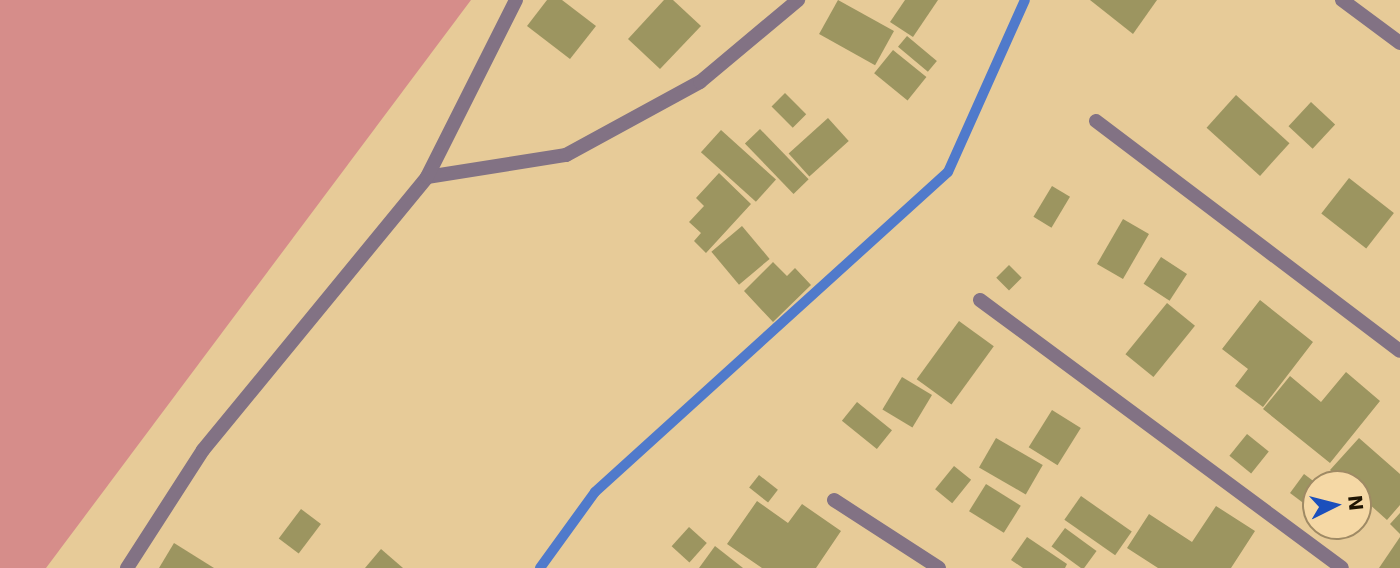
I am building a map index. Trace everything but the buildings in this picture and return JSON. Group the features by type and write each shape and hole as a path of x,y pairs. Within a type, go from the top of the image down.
{"street":[{"path":"127,568 203,450 427,177 516,0"},
{"path":"427,177 566,155 700,82 797,0"},
{"path":"1342,0 1400,43"},
{"path":"1096,121 1400,351"},
{"path":"981,300 1342,568"},
{"path":"834,500 939,568"}],"shaded area":[{"path":"0,0 471,0 46,568 0,568"}],"waterway":[{"path":"540,568 595,492 948,172 1025,0"}]}
